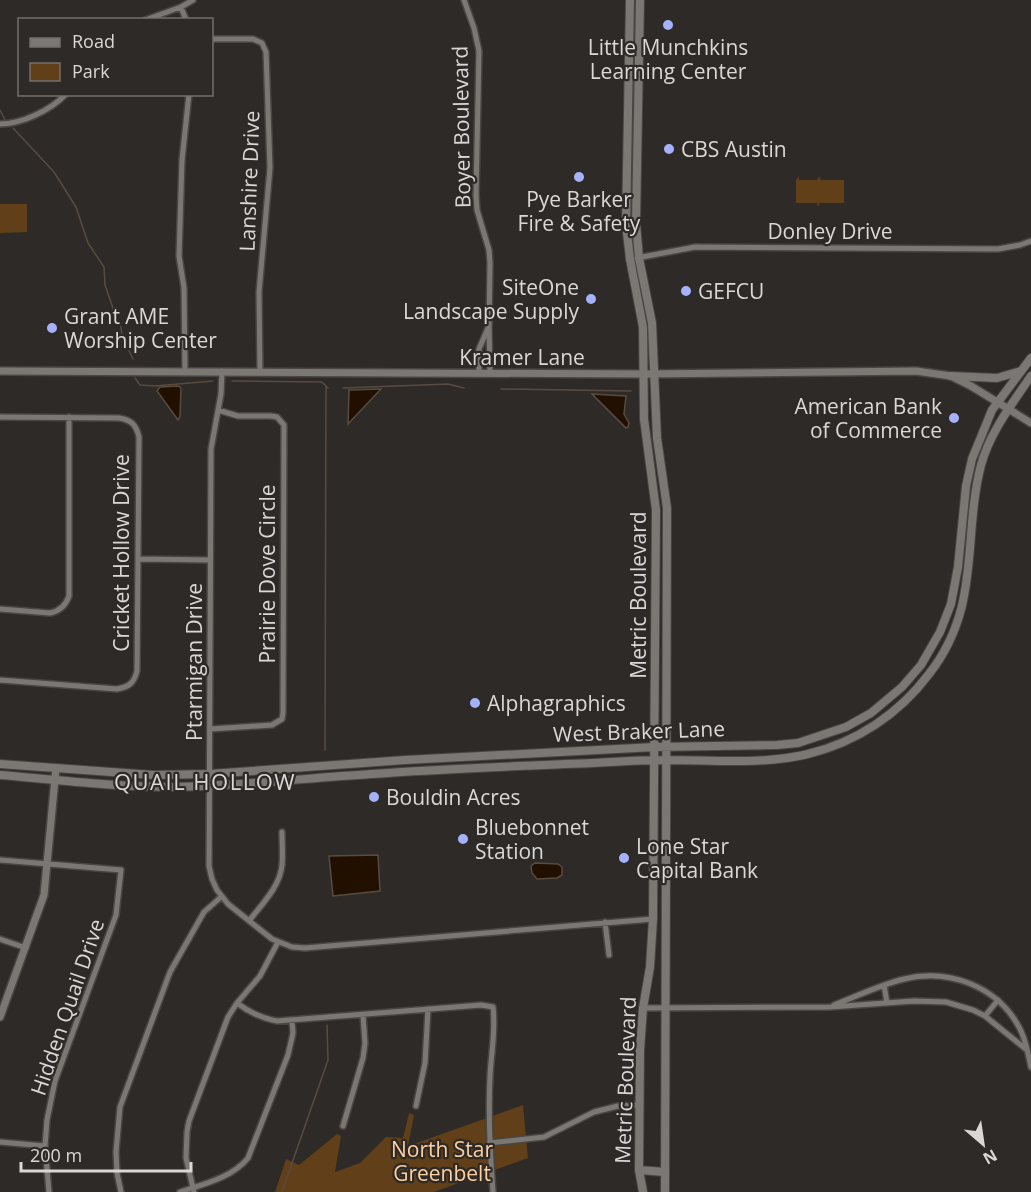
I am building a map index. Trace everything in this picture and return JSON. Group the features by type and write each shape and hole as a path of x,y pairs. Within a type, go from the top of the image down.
{"main road":[{"name":"Metric Boulevard","path":"630,0 626,204 630,259 644,327 644,419 656,510 653,919 640,1050 639,1170 643,1192"},
{"name":"Metric Boulevard","path":"640,0 636,204 639,258 652,323 657,438 667,508 665,1192"},
{"name":"West Braker Lane","path":"0,764 153,775 210,774 533,753 655,747 777,745 798,743 846,727 871,713 904,685 921,665 940,632 951,604 969,468 980,435 998,402 1031,358"},
{"path":"951,376 997,378 1021,371"},
{"name":"West Braker Lane","path":"0,776 139,786 209,786 404,771 666,760 768,760 810,753 857,736 903,704 943,655 957,624 966,592 976,495 982,463 989,443 1031,376"},
{"path":"959,549 971,549"},
{"path":"656,565 666,566"},
{"path":"904,685 913,693"},
{"path":"893,696 903,704"},
{"path":"531,766 533,753"},
{"path":"404,771 405,760"},
{"path":"639,1170 665,1172"}],"street":[{"path":"151,18 193,0"},
{"name":"Boyer Boulevard","path":"464,0 474,28 478,51 476,195 477,210 489,250 490,373"},
{"path":"181,7 185,18"},
{"name":"Lanshire Drive","path":"213,39 253,39 262,43 266,52 270,168 259,292 260,372"},
{"path":"0,124 24,119 50,107 64,96"},
{"path":"185,371 184,288 179,256 182,160 189,96"},
{"name":"Donley Drive","path":"630,259 695,247 998,249 1031,241"},
{"name":"Boyer Boulevard","path":"479,373 480,350 489,327"},
{"name":"Kramer Lane","path":"0,371 644,374 916,371 951,376 1031,423"},
{"name":"Ptarmigan Drive","path":"222,371 211,449 209,786 209,866 212,879 221,897 278,942 292,947 305,948 653,919"},
{"name":"Prairie Dove Circle","path":"210,729 272,725 282,719 283,713 284,425 277,417 238,416 218,410"},
{"name":"Cricket Hollow Drive","path":"0,417 129,420 137,430 138,559 137,671 131,684 126,688 117,689 0,680"},
{"path":"0,609 50,613 57,612 67,602 69,596 69,417"},
{"path":"138,559 210,560"},
{"path":"0,1017 44,895 49,864 56,768"},
{"path":"249,921 276,885 282,867 282,832"},
{"path":"0,860 49,864"},
{"name":"Hidden Quail Drive","path":"49,864 122,870 116,915 55,1081 47,1120 45,1146 49,1192"},
{"path":"121,1192 116,1152 120,1107 170,972 204,912 221,897"},
{"path":"605,922 609,955"},
{"path":"0,939 26,948"},
{"path":"193,1190 186,1158 189,1120 222,1031 237,1003 260,976 278,942"},
{"path":"830,1007 906,978 933,976 961,979 981,988 998,1000 1012,1015 1021,1029 1031,1067"},
{"path":"884,985 887,1003"},
{"path":"985,1016 998,1000"},
{"path":"643,1008 830,1007 946,1002 985,1016 1027,1050"},
{"path":"237,1003 262,1018 277,1021 481,1005 493,1007 495,1022 490,1074 489,1143 493,1192"},
{"path":"416,1106 425,1063 428,1009"},
{"path":"343,1126 363,1058 365,1042 363,1015"},
{"path":"180,1192 193,1190 233,1172 248,1158 288,1055 292,1039 292,1021"},
{"path":"489,1143 544,1137 601,1110 639,1105"},
{"path":"0,1142 45,1146"}],"green space":[{"path":"799,176 799,180 817,180 819,176 821,180 844,180 844,203 820,203 818,207 817,203 796,203 796,180"},
{"path":"0,204 27,204 27,232 0,233"},
{"name":"North Star Greenbelt","path":"523,1105 528,1158 434,1192 275,1192 286,1159 299,1165 337,1134 341,1136 335,1172 360,1163 386,1137 403,1138 409,1113 414,1115 408,1146"}],"shaded area":[{"path":"178,386 181,388 178,420 157,391 160,387"},
{"path":"381,389 348,424 349,390"},
{"path":"592,394 626,396 624,414 629,423 628,427 626,428"},
{"path":"378,855 380,891 333,896 329,856"},
{"path":"535,863 558,864 562,867 562,875 557,878 537,879 532,873 531,866"}],"waterway":[{"path":"0,110 5,120"},
{"path":"13,128 54,172 76,207 88,243 104,267 105,285 121,327 122,336 133,359"},
{"path":"135,378 140,385 155,386 213,381"},
{"path":"232,381 322,382 328,388"},
{"path":"343,388 448,384 464,388"},
{"path":"325,750 326,386"},
{"path":"501,389 631,391"},
{"path":"282,1192 328,1060 327,1025"}],"place":[{"name":"Little Munchkins Learning Center","path":"668,25"},
{"name":"CBS Austin","path":"669,149"},
{"name":"Pye Barker Fire & Safety","path":"579,177"},
{"name":"GEFCU","path":"686,291"},
{"name":"SiteOne Landscape Supply","path":"591,299"},
{"name":"Grant AME Worship Center","path":"52,328"},
{"name":"American Bank of Commerce","path":"954,418"},
{"name":"Alphagraphics","path":"475,703"},
{"name":"Bouldin Acres","path":"374,797"},
{"name":"Bluebonnet Station","path":"463,839"},
{"name":"Lone Star Capital Bank","path":"624,858"}],"district":[{"name":"QUAIL HOLLOW","path":"205,781"}]}
